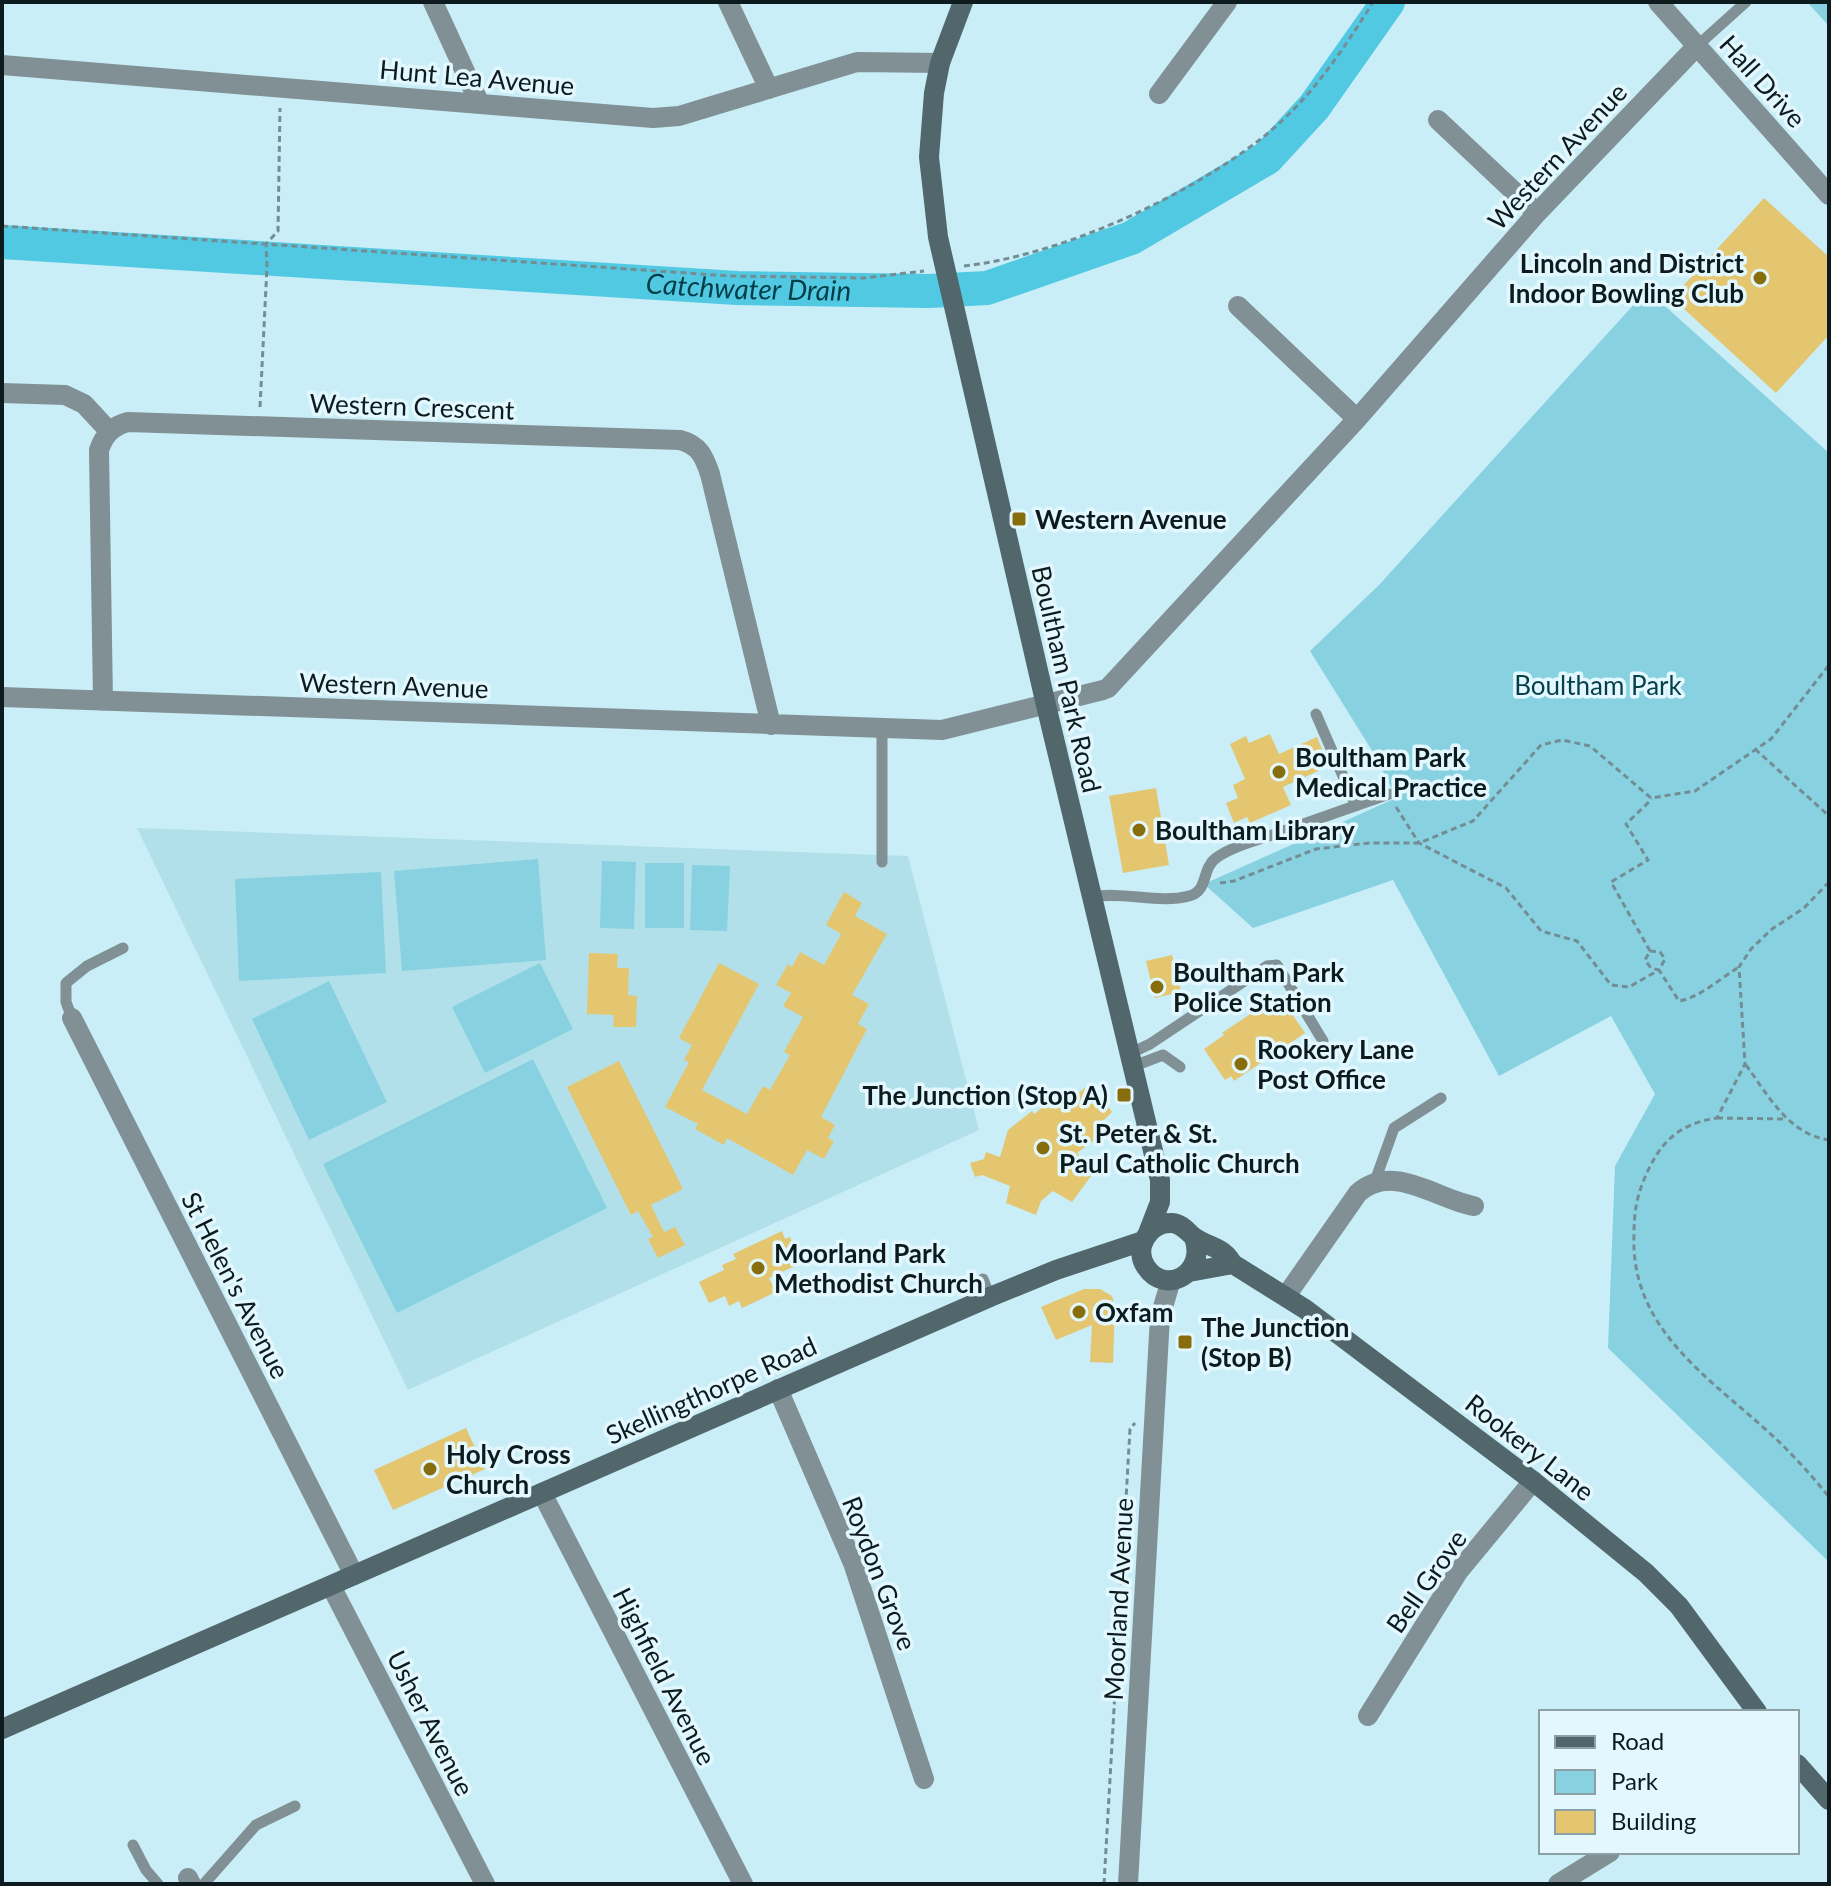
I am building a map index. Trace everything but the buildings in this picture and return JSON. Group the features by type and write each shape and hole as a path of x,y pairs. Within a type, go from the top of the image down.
{"street":[{"path":"433,2 479,102"},
{"path":"728,2 769,89"},
{"name":"Boultham Park Road","path":"963,2 940,63 929,157 938,237 951,304 1160,1180"},
{"path":"1159,94 1227,2"},
{"name":"Hall Drive","path":"1658,2 1829,195"},
{"name":"Western Avenue","path":"2,697 771,725 958,728 1108,688 1357,419 1537,213 1697,46"},
{"name":"Hunt Lea Avenue","path":"2,65 653,118 679,116 857,62 940,63"},
{"path":"1438,120 1537,213"},
{"path":"1238,306 1357,419"},
{"path":"2,393 65,395 84,404 109,431 99,450 103,701"},
{"name":"Western Crescent","path":"109,431 128,422 680,440 691,444 704,455 710,474 771,725"},
{"name":"St Helen's Avenue","path":"72,1018 354,1575"},
{"path":"1160,1180 1172,1198 1198,1255 1180,1276"},
{"path":"1160,1180 1160,1202 1145,1251 1162,1279 1233,1264"},
{"path":"1286,1296 1358,1193 1375,1181 1403,1181 1457,1203 1474,1206"},
{"path":"1145,1251 1162,1224 1187,1231"},
{"name":"Rookery Lane","path":"1187,1231 1286,1296 1533,1481 1646,1573 1679,1606 1756,1710"},
{"name":"Skellingthorpe Road","path":"2,1729 778,1389 987,1288 1092,1257 1145,1251"},
{"name":"Moorland Avenue","path":"1128,1884 1160,1317 1145,1251"},
{"name":"Moorland Avenue","path":"1160,1317 1180,1276"},
{"name":"Roydon Grove","path":"778,1389 853,1563 924,1779"},
{"name":"Bell Grove","path":"1368,1716 1451,1583 1533,1481"},
{"name":"Highfield Avenue","path":"542,1493 743,1884"},
{"name":"Usher Avenue","path":"331,1586 485,1884"},
{"path":"1799,1766 1829,1800"},
{"path":"1558,1884 1607,1854"}],"lane":[{"path":"1697,46 1746,2"},
{"path":"1316,714 1356,806"},
{"path":"882,728 882,862"},
{"path":"1091,897 1106,894 1194,895 1204,884 1207,869 1218,857 1389,794"},
{"path":"72,1018 66,1002 66,983 87,966 123,948"},
{"path":"1133,1060 1150,1044 1267,966 1277,965 1323,1041"},
{"path":"1133,1060 1163,1055 1180,1067"},
{"path":"1375,1181 1394,1128 1441,1098"},
{"path":"194,1882 256,1825 295,1806"},
{"path":"133,1845 146,1870 158,1884"}],"path":[{"path":"2,226 730,276 864,278 945,272 1050,248 1181,191 1262,137 1303,99 1337,59 1373,2"},
{"path":"259,427 266,244 278,231 280,87"},
{"path":"1650,951 1611,882 1648,860 1626,824 1653,798 1695,791 1771,739 1829,665"},
{"path":"1204,884 1234,881 1316,849 1369,843 1419,843 1473,821 1541,745 1562,740 1590,746 1653,798"},
{"path":"1755,749 1829,816"},
{"path":"1395,806 1419,843 1506,888 1541,931 1577,941 1611,985 1629,987 1659,970 1665,959 1660,952 1650,951"},
{"path":"1650,951 1645,960 1651,968 1659,970 1679,1001 1691,999 1739,967 1751,949 1772,929 1804,908 1829,882"},
{"path":"1717,1118 1745,1064 1739,967"},
{"path":"1745,1064 1786,1119 1802,1130 1829,1140"},
{"path":"1786,1119 1717,1118 1695,1121 1664,1142 1649,1167 1635,1202 1633,1246 1638,1284 1658,1326 1695,1367 1776,1439 1829,1497"},
{"path":"1104,1884 1130,1429 1155,1401"}],"shaded area":[{"path":"137,828 908,856 979,1130 408,1390"}],"green space":[{"path":"1807,2 1829,2 1829,26"},
{"name":"Boultham Park","path":"1647,290 1829,453 1829,1562 1608,1348 1615,1166 1655,1094 1611,1016 1499,1076 1393,880 1253,928 1204,884 1396,798 1376,757 1310,651 1379,585"},
{"path":"538,859 546,960 402,971 394,871"},
{"path":"602,861 636,862 634,929 600,928"},
{"path":"645,863 684,863 684,928 645,928"},
{"path":"692,865 730,866 727,931 690,930"},
{"path":"381,872 386,973 239,981 235,879"},
{"path":"540,963 573,1029 485,1073 452,1007"},
{"path":"329,981 387,1102 309,1140 252,1019"},
{"path":"533,1059 607,1208 397,1313 323,1164"}],"waterway":[{"name":"Catchwater Drain","path":"2,242 737,288 929,291 987,288 1131,238 1267,158 1314,107 1388,2"}],"place":[{"name":"Lincoln and District Indoor Bowling Club","path":"1760,278"},
{"name":"Western Avenue","path":"1019,519"},
{"name":"Boultham Park Medical Practice","path":"1279,772"},
{"name":"Boultham Library","path":"1139,830"},
{"name":"Boultham Park Police Station","path":"1157,987"},
{"name":"Rookery Lane Post Office","path":"1241,1064"},
{"name":"The Junction (Stop A)","path":"1124,1095"},
{"name":"St. Peter & St. Paul Catholic Church","path":"1043,1148"},
{"name":"Moorland Park Methodist Church","path":"758,1268"},
{"name":"Oxfam","path":"1079,1312"},
{"name":"The Junction (Stop B)","path":"1185,1342"},
{"name":"Holy Cross Church","path":"430,1469"}]}
